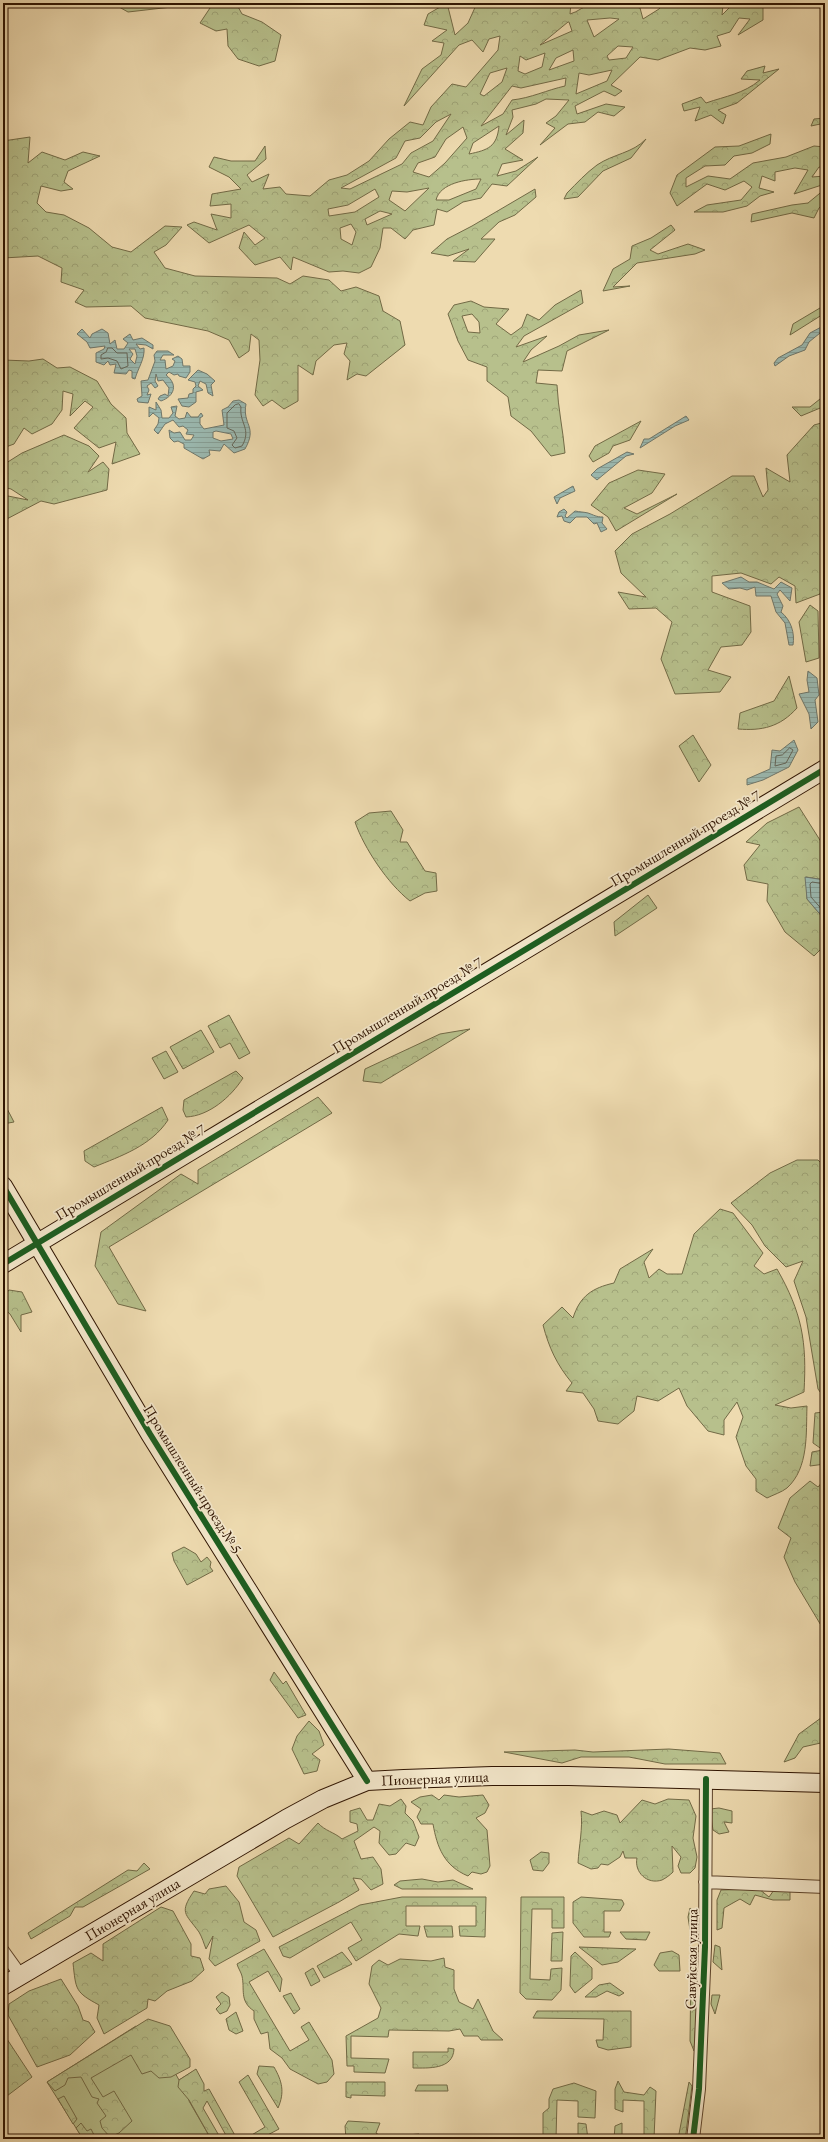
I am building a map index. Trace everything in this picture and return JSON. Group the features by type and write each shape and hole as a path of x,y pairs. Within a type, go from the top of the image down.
{"street":[{"name":"Промышленный проезд № 7","path":"3,1264 825,769"},
{"name":"Промышленный проезд № 5","path":"3,1186 170,1468 367,1781"},
{"name":"Пионерная улица","path":"3,1986 286,1819 323,1799 367,1781 492,1776 706,1779 825,1783"},
{"name":"Савуйская улица","path":"692,2139 700,2089 706,1946 706,1779"},
{"path":"705,1882 825,1887"},
{"path":"3,1951 21,1976"}],"green space":[{"path":"612,2 640,8 643,19 659,9 664,3 720,3 723,5 722,15 734,3 763,3 763,20 738,35 750,19 739,18 730,32 717,36 721,46 705,50 690,48 658,60 640,57 611,85 622,91 615,96 604,91 575,106 577,114 606,104 625,107 614,116 598,112 585,122 568,124 540,145 555,128 546,123 556,116 569,100 546,99 536,104 512,110 513,117 506,135 524,120 523,133 505,149 523,160 502,164 497,176 516,171 538,157 507,186 492,184 481,198 463,202 447,212 437,209 434,225 413,230 405,239 391,228 383,228 380,248 371,267 359,273 343,271 329,272 293,257 291,270 280,257 255,265 239,248 244,232 255,245 265,238 249,225 209,243 187,225 194,222 217,230 211,214 231,218 231,204 210,206 212,194 241,189 229,177 209,167 214,157 231,161 255,161 265,146 266,159 247,175 252,182 269,174 263,189 280,187 286,194 310,196 329,180 347,175 369,161 389,139 410,122 423,125 431,107 452,84 466,87 498,50 500,36 489,39 483,52 472,40 459,45 404,106 422,69 441,55 444,43 432,41 447,30 424,25 428,14 447,3 455,35 468,23 477,3 571,3 570,14 593,3","holes":["610,18 619,19 594,37 587,20","568,22 572,31 540,45","618,46 633,47 626,58 609,60 607,56","573,50 574,61 549,70 556,58","545,53 542,67 525,74 518,71 520,56 526,60","507,68 502,82 484,96 480,94 490,73","612,70 607,81 576,94 579,73 589,75","566,78 565,86 526,98 512,100 503,114 481,126 512,86 521,88","451,114 433,141 411,153 402,164 350,189 341,188 396,158 405,141 420,138 436,122","499,126 494,143 481,151 469,154 473,143","463,127 467,138 445,163 429,177 413,172 418,163 435,157 446,139","481,179 476,189 449,200 436,200 439,194 448,186 462,181","429,188 405,211 389,200 392,191 407,192","375,189 379,197 355,212 329,216 328,209 348,205","380,211 392,214 367,225 365,219","351,224 356,232 352,245 341,239 340,228"]},
{"path":"112,3 236,3 242,14 262,22 281,35 275,61 259,66 238,59 228,46 227,29 216,31 200,23 212,5 189,5 128,12"},
{"path":"765,66 763,73 779,69 737,103 718,110 726,115 723,124 711,115 695,121 700,107 684,111 682,104 701,97 706,103 747,89 760,80 741,79 747,71"},
{"path":"825,118 825,123 811,126 814,119"},
{"path":"771,134 770,144 752,153 734,156 725,165 705,166 686,178 686,187 708,176 730,179 753,163 786,157 814,146 825,147 825,168 819,167 812,177 825,176 825,184 794,194 808,170 795,168 775,172 775,181 762,176 759,188 774,192 760,196 747,206 723,212 694,212 707,205 741,200 752,187 744,181 725,190 707,184 677,206 670,193 677,175 715,147 739,146"},
{"path":"30,137 28,163 42,152 65,160 83,152 100,156 68,171 64,182 73,189 61,191 41,186 37,203 46,212 64,215 89,228 112,247 131,252 165,226 182,227 166,245 154,252 165,268 195,276 277,278 290,284 303,276 329,280 341,291 356,287 379,296 383,311 400,321 405,345 366,376 357,374 347,380 350,361 344,354 347,343 334,345 316,361 313,375 298,365 298,401 284,409 272,400 263,406 255,395 260,360 259,340 251,334 249,351 239,358 229,340 208,331 145,318 131,306 86,307 75,302 84,290 61,282 62,268 38,256 3,258 3,141"},
{"path":"646,139 631,158 603,171 578,197 564,199 567,193 597,165 641,144"},
{"path":"535,189 536,197 515,215 499,222 481,239 495,239 475,262 453,261 469,249 448,256 431,253 447,239"},
{"path":"825,189 825,203 819,208 814,218 792,213 751,222 752,214 808,203"},
{"path":"671,225 675,230 650,250 658,254 688,244 705,250 695,254 637,263 613,287 630,286 603,291 613,269 630,259 632,246 651,238"},
{"path":"581,290 583,303 524,336 516,347 547,336 531,350 523,362 559,346 579,335 609,330 567,351 562,371 538,370 536,383 557,385 565,453 551,456 531,431 511,416 508,397 487,381 487,367 468,360 458,341 448,314 454,305 471,301 484,307 509,309 496,324 511,335 522,327 527,314 539,320 555,305","holes":["472,314 479,322 480,333 468,332 462,316"]},
{"path":"825,305 825,313 790,335 793,324"},
{"path":"43,359 57,368 70,367 97,381 111,404 126,418 127,433 140,454 112,464 116,442 99,448 74,428 93,407 85,401 70,416 73,394 63,391 62,410 52,424 32,434 24,428 14,444 3,448 3,360 29,361"},
{"path":"825,395 825,406 801,416 792,407 810,407"},
{"path":"641,421 630,440 613,446 609,453 593,462 589,456 595,446"},
{"path":"825,422 825,579 820,594 796,603 795,586 779,577 771,584 741,573 712,576 712,592 750,606 751,632 742,645 721,647 708,670 731,677 720,692 675,694 661,659 672,622 656,608 629,609 618,592 646,597 621,573 615,551 632,534 670,514 732,476 754,476 763,497 768,490 766,468 790,482 787,455 814,425"},
{"path":"64,435 89,446 99,456 88,472 103,462 109,469 107,490 54,504 41,501 3,521 3,495 28,500 11,489 3,487 3,465 22,453"},
{"path":"638,470 665,474 652,493 624,508 637,514 677,494 616,531 608,517 591,505 609,483"},
{"path":"810,605 818,611 819,658 806,662 799,622"},
{"path":"789,676 797,708 784,720 777,724 763,728 738,729 740,713 774,701"},
{"path":"693,735 711,765 699,782 679,746"},
{"path":"799,807 825,848 825,880 806,877 807,899 825,920 825,945 814,956 785,932 767,901 768,884 747,880 744,865 760,845 746,842 767,823"},
{"path":"391,811 403,830 400,842 407,842 425,871 436,873 437,891 425,893 410,901 385,875 364,843 355,822 369,813"},
{"path":"648,895 657,908 615,936 614,922"},
{"path":"229,1015 250,1053 239,1059 230,1043 220,1048 208,1026"},
{"path":"470,1029 381,1083 363,1081 365,1069 440,1034"},
{"path":"201,1030 214,1052 183,1069 170,1047"},
{"path":"166,1051 178,1072 164,1079 152,1058"},
{"path":"236,1071 243,1078 226,1098 219,1104 203,1113 186,1117 183,1110 184,1100"},
{"path":"318,1097 332,1113 109,1247 146,1311 118,1304 95,1266 101,1232 181,1174 198,1184 198,1170"},
{"path":"3,1101 14,1122 3,1124"},
{"path":"162,1107 168,1120 153,1137 135,1149 94,1167 85,1161 84,1151"},
{"path":"797,1160 818,1160 825,1167 825,1394 823,1396 818,1389 806,1317 794,1281 803,1261 786,1267 765,1246 752,1225 731,1203 770,1173"},
{"path":"720,1209 733,1213 763,1253 754,1266 764,1274 777,1269 792,1300 801,1328 805,1357 804,1392 775,1405 791,1408 807,1406 806,1439 803,1460 794,1480 787,1488 767,1498 756,1491 756,1479 746,1466 736,1437 743,1417 737,1402 724,1420 724,1435 708,1431 687,1406 679,1388 658,1401 637,1396 634,1411 618,1424 598,1421 594,1409 583,1393 566,1391 572,1383 554,1356 543,1325 562,1307 573,1318 579,1304 588,1294 599,1287 614,1283 620,1269 653,1249 644,1262 649,1278 659,1269 667,1274 682,1274 694,1234"},
{"path":"9,1290 22,1292 32,1312 21,1315 21,1332 10,1314 3,1308 3,1297"},
{"path":"824,1412 825,1464 810,1466 812,1452 823,1450 813,1443 815,1413"},
{"path":"825,1479 825,1632 795,1582 784,1557 791,1538 778,1528 790,1498 810,1481 818,1487"},
{"path":"184,1547 196,1554 201,1562 207,1557 211,1562 210,1567 213,1571 187,1585 174,1561 172,1553"},
{"path":"274,1672 283,1684 286,1681 306,1715 298,1718 270,1680"},
{"path":"825,1715 825,1742 803,1747 795,1758 784,1762 799,1734"},
{"path":"309,1721 319,1731 324,1745 312,1754 320,1760 317,1771 304,1774 292,1749 297,1736"},
{"path":"669,1749 720,1753 726,1764 665,1764 629,1757 581,1757 562,1763 504,1752 575,1750 593,1752"},
{"path":"432,1795 439,1800 444,1795 459,1797 483,1795 489,1805 485,1813 476,1818 487,1830 490,1866 487,1872 481,1874 472,1872 468,1876 453,1867 447,1861 440,1848 433,1824 421,1824 417,1817 421,1809 411,1802 420,1797"},
{"path":"401,1799 406,1806 405,1813 413,1821 419,1837 415,1846 406,1843 396,1854 389,1855 379,1843 380,1831 374,1827 354,1841 361,1859 373,1857 381,1869 383,1884 371,1890 361,1879 353,1878 359,1890 273,1937 237,1876 239,1867 289,1838 299,1844 318,1823 342,1839 358,1831 357,1824 350,1822 350,1811 360,1808 367,1820 373,1820 379,1804 390,1806"},
{"path":"668,1799 689,1800 696,1816 693,1838 697,1857 695,1868 690,1873 681,1873 678,1866 681,1857 672,1846 673,1872 662,1880 651,1881 647,1879 638,1868 637,1858 625,1858 623,1851 620,1857 608,1865 601,1864 598,1868 591,1869 578,1863 581,1811 592,1815 604,1811 617,1815 620,1823 642,1800 655,1804"},
{"path":"719,1808 732,1811 732,1823 724,1822 729,1832 719,1834 713,1830 710,1809"},
{"path":"541,1852 549,1853 549,1863 543,1871 533,1870 530,1860"},
{"path":"144,1863 150,1869 83,1907 75,1907 70,1916 31,1939 28,1933 128,1870 137,1871"},
{"path":"422,1879 438,1882 453,1880 473,1889 402,1889 394,1885 400,1881"},
{"path":"226,1886 239,1902 244,1922 256,1930 260,1941 215,1966 209,1959 213,1936 206,1949 199,1932 187,1916 185,1909 189,1898 194,1891 205,1894 209,1889"},
{"path":"759,1889 769,1897 774,1890 790,1891 790,1900 773,1900 755,1895 750,1905 740,1899 724,1908 722,1928 717,1930 717,1900 721,1890"},
{"path":"402,1897 486,1897 485,1937 460,1936 459,1926 476,1926 476,1906 406,1906 406,1926 420,1926 418,1936 399,1934 356,1961 348,1948 362,1940 351,1922 290,1958 283,1956 279,1947 360,1905"},
{"path":"521,1897 564,1897 564,1928 552,1928 552,1909 532,1909 530,1979 550,1980 551,1969 562,1968 561,1990 552,2000 526,1999 520,1993"},
{"path":"581,1897 622,1900 624,1904 620,1911 604,1911 604,1932 611,1932 609,1937 584,1937 573,1923 573,1902"},
{"path":"161,1907 173,1911 191,1944 191,1956 200,1958 204,1970 192,1981 167,1991 155,2001 148,1999 147,2008 104,2034 97,2018 99,2005 85,1997 78,1989 76,1985 73,1963 91,1953 103,1961 103,1944"},
{"path":"690,1908 697,1914 695,1923 690,1930 688,1917"},
{"path":"424,1926 452,1926 453,1937 427,1937"},
{"path":"563,1932 562,1961 551,1961 552,1933"},
{"path":"620,1932 650,1932 646,1940 626,1939"},
{"path":"715,1945 720,1947 722,1970 713,1962"},
{"path":"579,1947 636,1949 618,1962 602,1965"},
{"path":"264,1949 282,1979 280,1992 268,1971 249,1982 290,2051 309,2040 301,2027 309,2022 332,2060 334,2074 327,2082 318,2084 290,2069 282,2058 270,2049 268,2032 261,2034 254,2019 254,2011 249,2007 244,1999 242,1976 237,1964"},
{"path":"672,1951 679,1955 680,1971 659,1971 654,1965 660,1953"},
{"path":"342,1952 352,1964 324,1978 317,1966"},
{"path":"575,1952 592,1968 592,1979 575,1993 570,1986 571,1956"},
{"path":"698,1956 699,1973 694,2051 690,2041 691,1965"},
{"path":"444,1958 445,1967 454,1970 454,1989 459,2002 473,2009 478,1999 493,2031 503,2040 481,2040 478,2036 464,2036 460,2029 449,2031 389,2030 388,2037 351,2036 351,2058 389,2059 385,2073 354,2072 354,2066 347,2066 346,2036 378,2018 381,2008 369,1984 372,1966 379,1960 388,1965 400,1959 431,1961"},
{"path":"313,1968 320,1981 311,1986 305,1973"},
{"path":"61,1979 78,2006 83,2020 89,2022 95,2032 70,2055 37,2067 8,2015 9,2004 29,1991"},
{"path":"610,1983 624,1993 619,1996 607,1991 596,1997 585,1997 599,1985"},
{"path":"222,1992 229,1997 230,2005 227,2011 220,2014 216,2009 221,2004 216,1997"},
{"path":"291,1993 300,2009 294,2014 283,1996"},
{"path":"712,1995 720,1995 715,2014 711,2004"},
{"path":"537,2011 631,2011 631,2047 608,2050 598,2047 596,2040 603,2040 604,2019 533,2018"},
{"path":"236,2012 243,2031 236,2034 229,2030 226,2019"},
{"path":"148,2019 170,2026 190,2059 190,2067 171,2077 159,2078 151,2071 142,2074 131,2055 91,2078 103,2097 114,2091 132,2121 119,2133 110,2137 102,2128 100,2121 106,2116 97,2103 99,2099 92,2097 81,2077 68,2078 65,2085 55,2091 47,2082"},
{"path":"136,2026 169,2062 179,2080 192,2072 189,2101 211,2139 83,2139 47,2082"},
{"path":"3,2033 32,2077 3,2099"},
{"path":"448,2048 454,2049 453,2056 445,2064 432,2068 413,2068 413,2052 448,2052"},
{"path":"259,2066 274,2067 277,2072 282,2087 278,2108 257,2074"},
{"path":"196,2069 204,2084 204,2091 209,2089 237,2139 228,2139 207,2101 203,2108 221,2139 211,2139 189,2100 178,2087 179,2080"},
{"path":"248,2075 279,2129 260,2139 245,2139 265,2127 239,2082"},
{"path":"618,2081 624,2092 644,2095 650,2087 656,2091 654,2139 644,2139 644,2101 623,2100 623,2112 615,2109 615,2089"},
{"path":"346,2082 385,2082 385,2096 351,2095 351,2098 346,2097"},
{"path":"689,2082 692,2086 686,2133 684,2139 678,2139"},
{"path":"574,2083 596,2091 595,2118 578,2117 578,2101 557,2100 556,2139 543,2139 543,2113 549,2108 549,2099 553,2089"},
{"path":"418,2085 447,2085 448,2091 415,2091"},
{"path":"64,2096 77,2119 73,2124 58,2099"},
{"path":"348,2121 380,2123 376,2133 382,2137 419,2134 423,2139 346,2139 345,2126"},
{"path":"81,2123 87,2131 91,2129 96,2139 83,2139 76,2128"},
{"path":"578,2123 586,2124 588,2139 578,2139"},
{"path":"622,2123 622,2139 614,2139 615,2126"}],"water":[{"path":"825,325 825,329 809,342 805,350 789,356 775,366 774,363 778,358 802,345 810,333"},
{"path":"82,329 90,338 92,334 102,329 108,333 110,344 115,340 117,349 124,349 128,343 123,339 130,334 133,340 142,338 153,345 153,349 146,345 136,344 140,349 144,348 144,352 135,379 132,378 132,371 129,370 126,374 114,373 116,364 110,365 108,361 104,365 96,362 96,353 104,349 105,346 90,348 87,342 77,334","holes":["129,349 135,349 137,356 135,364 130,359 133,354"]},
{"path":"157,351 168,351 174,355 163,355 160,360 165,360 166,369 173,366 175,361 172,359 178,356 182,359 183,366 190,366 190,372 186,378 169,372 166,375 172,382 173,390 166,399 161,401 158,399 160,396 165,394 168,396 169,388 163,380 158,381 156,374 155,381 158,386 155,388 151,383 147,386 149,390 147,395 151,394 148,403 138,402 137,399 142,396 141,381 148,380 155,361 154,355"},
{"path":"198,370 207,374 215,381 211,385 213,396 208,393 206,384 200,381 198,386 203,390 196,392 196,402 189,407 182,406 178,399 188,398 189,394 193,393 193,389 196,386 195,382 188,380"},
{"path":"239,400 246,404 245,411 250,435 245,449 234,453 224,444 220,451 209,450 210,455 203,459 184,448 184,444 178,441 174,442 170,438 169,430 174,433 180,432 185,440 191,440 194,435 186,434 188,430 183,426 179,427 173,420 165,424 158,434 154,430 158,424 159,418 153,413 149,417 149,407 156,410 156,402 161,410 162,418 169,418 173,413 171,407 177,406 175,416 179,419 185,418 187,412 191,417 198,417 201,413 203,416 200,418 200,424 204,429 224,425 222,410 228,407 233,401","holes":["216,431 231,434 233,439 221,441 213,438 213,432"]},
{"path":"686,416 689,420 675,426 640,448 644,439 649,439"},
{"path":"627,452 634,454 626,456 597,480 591,475 597,469"},
{"path":"573,486 575,491 560,498 557,504 554,497"},
{"path":"564,509 567,512 565,516 567,518 575,511 603,517 602,523 607,529 601,532 597,523 594,524 587,517 576,517 570,523 564,521 562,516 557,517 559,512"},
{"path":"741,577 749,582 757,582 774,589 781,582 792,588 790,601 780,590 777,594 783,606 781,612 792,627 793,645 789,645 785,623 776,612 771,596 756,596 755,587 747,590 740,588 729,589 722,583"},
{"path":"808,671 817,678 819,695 815,700 818,722 811,729 809,714 799,694 809,692 807,680"},
{"path":"794,740 798,750 789,767 763,780 747,785 747,779 770,769 772,750 780,751"},
{"path":"805,877 825,880 825,920 807,899"}],"cycle path":[{"path":"3,1264 825,769"},
{"path":"3,1186 150,1434 367,1781"},
{"path":"693,2139 699,2089 705,1947 706,1779"}]}
